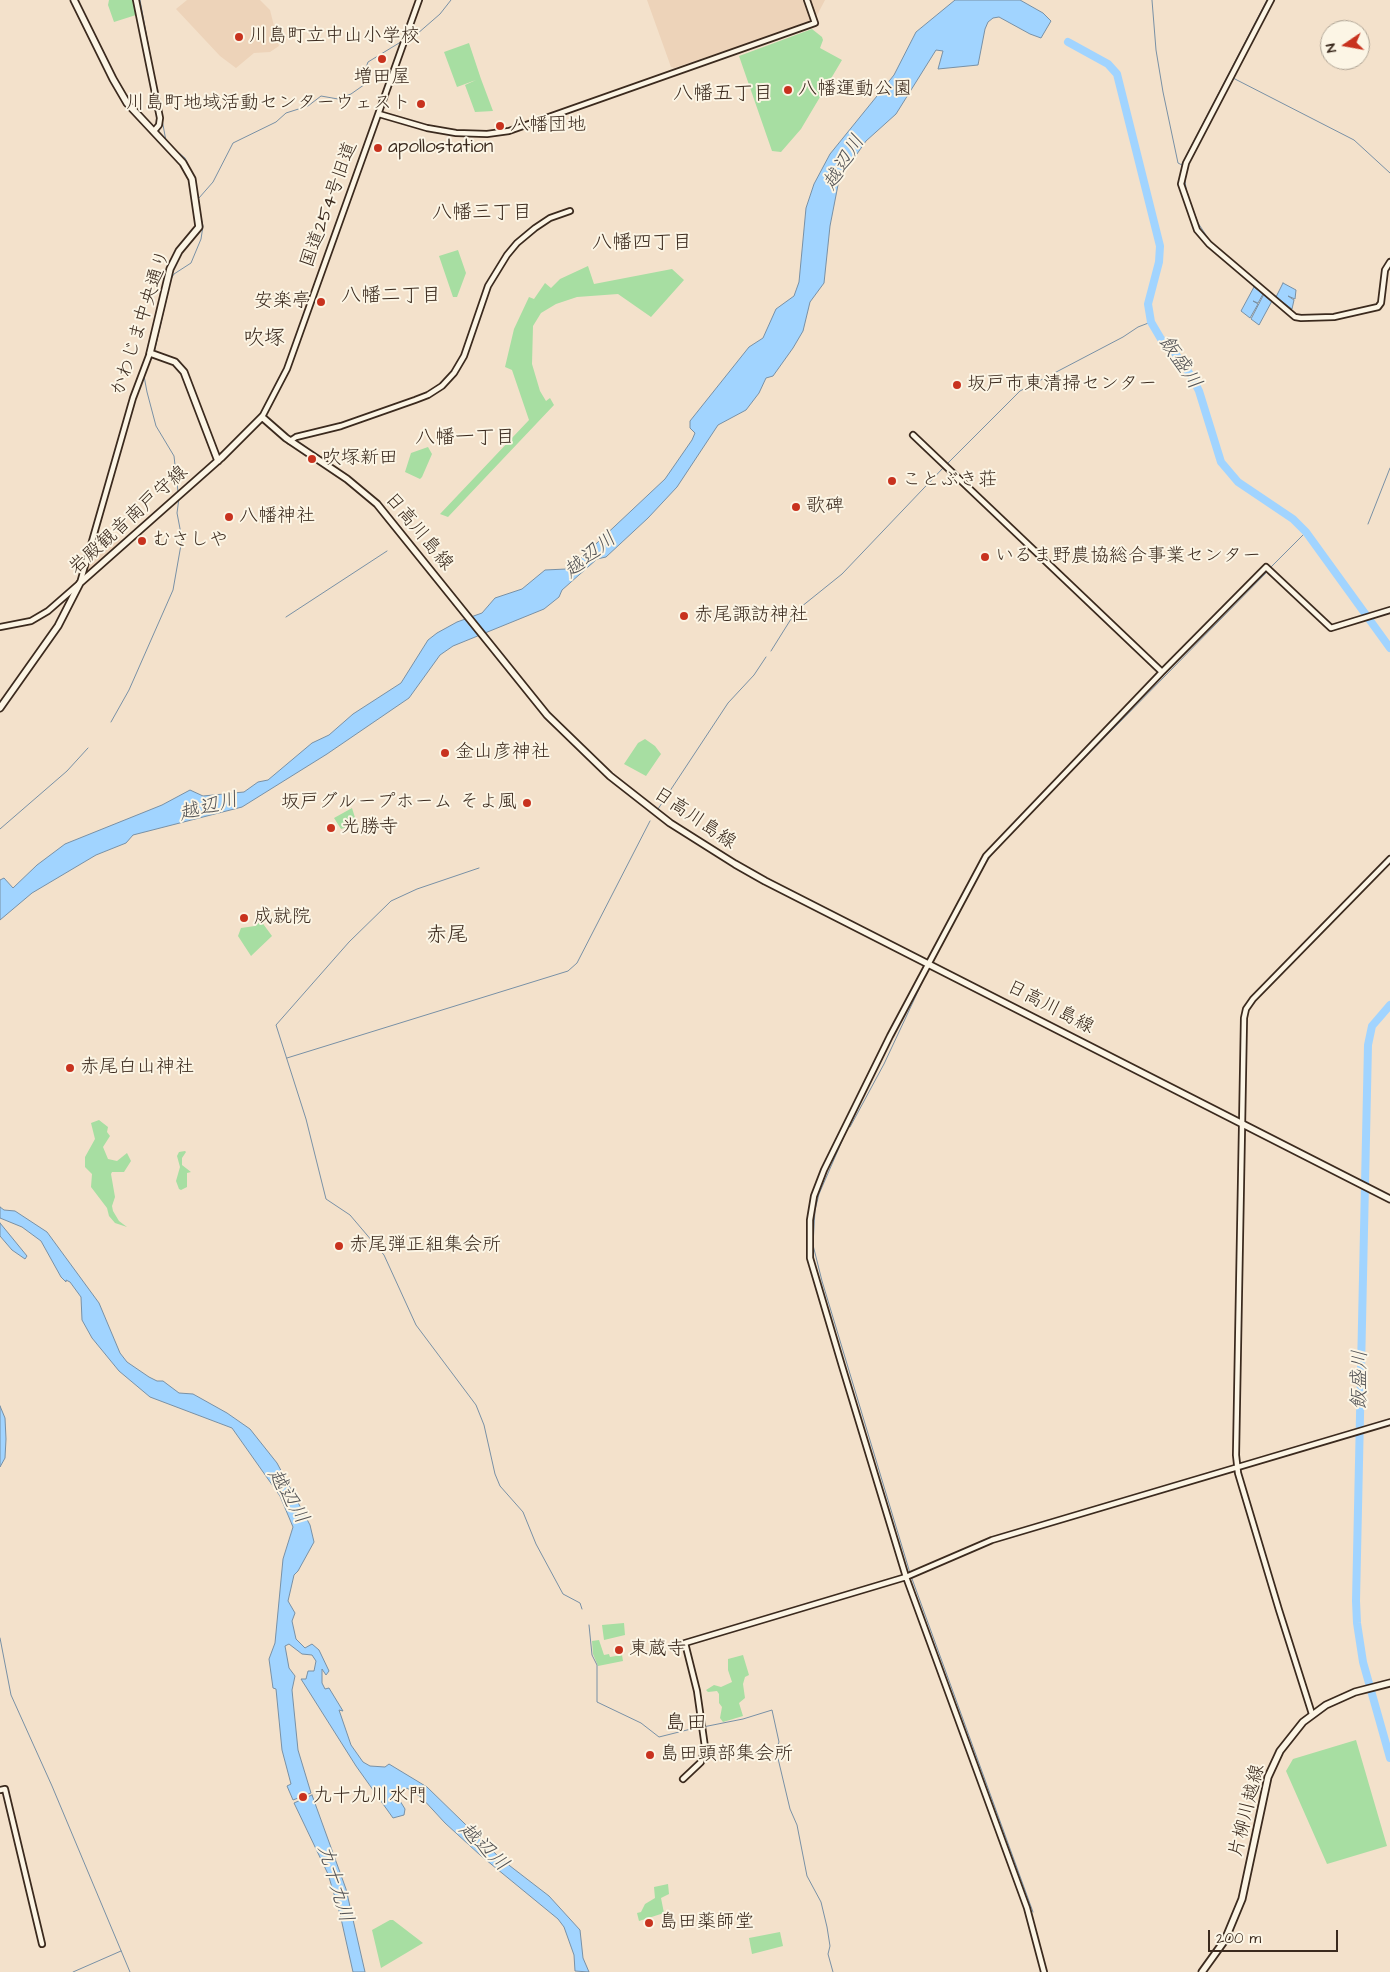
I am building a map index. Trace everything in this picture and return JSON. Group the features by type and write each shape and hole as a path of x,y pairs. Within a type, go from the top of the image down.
{"main road":[{"path":"74,0 116,85 127,103 154,131"},
{"name":"かわじま中央通り","path":"150,353 170,269 179,251 199,227 194,186 188,170 154,131"},
{"path":"150,353 175,362 184,372 218,461 262,416"},
{"name":"日高川島線","path":"262,416 290,441 370,497 428,566 515,676 574,743 610,776 670,823 735,864 1390,1199"},
{"name":"岩殿観音南戸守線","path":"0,708 58,626 80,583 218,461"},
{"name":"片柳川越線","path":"1202,1972 1225,1940 1242,1899 1264,1795 1273,1765 1286,1743 1312,1714 1326,1705 1361,1690 1390,1683"}],"street":[{"path":"136,0 160,118 159,125 154,131"},
{"name":"国道254号旧道","path":"262,416 287,368 419,0"},
{"path":"379,114 456,134 510,130 815,23 807,0"},
{"path":"1271,0 1186,163 1181,184 1197,230 1209,244 1295,317 1334,317 1378,307 1382,303 1385,270 1390,262"},
{"path":"290,441 296,437 341,426 415,400 442,386 454,373 464,356 488,286 506,255 535,228 550,218 570,211"},
{"name":"かわじま中央通り","path":"80,583 133,398 150,353"},
{"path":"913,435 1162,672"},
{"path":"1044,1972 1028,1908 906,1577 810,1258 809,1240 814,1196 824,1170 928,964 986,856 1162,672 1266,567 1327,625 1336,628 1390,610"},
{"path":"0,628 31,621 48,611 80,583"},
{"path":"1312,1714 1279,1610 1238,1468 1235,1442 1244,1018 1248,1006 1390,859"},
{"path":"683,1779 700,1762 705,1747 698,1691 685,1643 906,1577 992,1540 1390,1422"},
{"path":"0,1790 5,1789 42,1944"}],"shaded area":[{"name":"川島町立中山小学校","path":"187,0 260,0 270,10 279,46 270,52 254,53 236,68 220,56 176,9"},
{"path":"647,0 825,0 814,21 674,68 671,67"},
{"path":"96,537 123,540 89,570 87,567"}],"green space":[{"path":"109,0 133,0 136,15 114,22 108,5"},
{"name":"八幡運動公園","path":"812,29 822,37 823,40 820,48 842,60 801,129 781,152 772,151 739,56"},
{"path":"469,43 493,111 475,112 465,85 476,80 457,87 444,52"},
{"path":"458,250 466,273 457,297 453,297 439,256"},
{"path":"588,266 594,284 672,269 684,280 651,317 618,294 577,297 556,304 541,313 533,326 532,364 540,391 546,401 550,398 554,405 448,517 440,514 529,420 512,370 505,367 514,329 529,297 534,299 545,283 551,288 560,279"},
{"path":"428,447 432,454 422,477 420,479 405,472 411,453"},
{"path":"645,739 655,746 661,754 646,776 624,764 638,743"},
{"path":"352,808 357,824 341,829 334,818"},
{"path":"261,921 272,936 251,956 238,936 241,928 255,926"},
{"path":"99,1120 108,1127 107,1132 110,1136 103,1147 108,1159 117,1161 127,1153 131,1161 124,1172 112,1172 111,1174 115,1197 112,1206 113,1211 119,1221 127,1227 115,1223 109,1216 107,1208 91,1187 92,1174 85,1167 85,1157 95,1139 91,1123"},
{"path":"185,1151 182,1165 191,1172 187,1173 187,1187 181,1190 176,1181 180,1167 177,1156 179,1152"},
{"path":"624,1623 625,1635 604,1640 602,1625"},
{"path":"599,1640 604,1655 609,1654 610,1657 622,1655 623,1661 598,1666 593,1654 592,1641"},
{"path":"743,1655 749,1675 745,1677 743,1684 745,1698 739,1703 743,1716 723,1722 720,1718 722,1707 719,1703 719,1694 717,1691 708,1692 706,1690 714,1685 721,1687 732,1682 728,1670 728,1659"},
{"path":"1356,1740 1387,1846 1327,1864 1286,1771 1293,1759"},
{"path":"668,1884 669,1894 661,1898 664,1913 639,1921 637,1913 641,1912 645,1904 655,1898 654,1887"},
{"path":"393,1920 423,1943 381,1968 372,1930"},
{"path":"780,1932 783,1946 752,1954 749,1938"}],"water":[{"name":"越辺川","path":"955,0 1020,0 1043,13 1051,21 1041,38 999,17 993,18 988,22 985,29 978,65 938,69 943,51 936,50 896,114 866,141 845,171 838,185 830,226 824,283 810,302 803,331 793,348 773,376 766,378 759,393 746,410 718,425 677,487 648,518 606,557 597,559 562,590 559,597 544,609 453,646 440,655 409,698 327,754 242,807 133,835 126,843 96,855 32,893 0,920 0,880 4,878 13,888 37,865 65,844 162,805 190,790 203,796 244,792 258,782 268,780 312,743 329,735 353,714 401,683 428,640 437,633 457,622 482,613 495,598 522,589 545,570 566,569 582,557 665,479 692,440 695,433 690,428 690,421 749,347 763,338 776,309 794,296 799,282 806,208 814,184 830,154 894,75 916,32"},
{"path":"1283,283 1296,290 1295,299 1288,296 1294,300 1292,309 1276,297"},
{"path":"1254,287 1263,294 1258,303 1253,301 1258,304 1250,318 1241,311"},
{"path":"1264,294 1272,301 1259,325 1251,319"},
{"name":"越辺川","path":"0,1207 4,1210 15,1211 47,1232 99,1303 120,1353 127,1362 149,1377 157,1381 163,1381 179,1393 193,1394 227,1413 250,1429 277,1463 310,1525 314,1542 294,1575 288,1601 295,1613 292,1621 296,1639 305,1648 312,1644 319,1650 329,1671 326,1675 322,1669 322,1683 325,1689 329,1688 343,1711 339,1710 351,1745 363,1762 370,1766 385,1767 389,1764 427,1787 501,1859 549,1896 580,1930 583,1958 589,1972 575,1971 574,1955 564,1927 558,1919 480,1855 445,1823 421,1797 407,1788 397,1796 405,1809 404,1815 393,1818 356,1766 301,1679 306,1679 308,1671 314,1671 316,1661 312,1655 302,1654 289,1644 285,1646 289,1668 295,1676 292,1690 298,1750 311,1793 293,1800 287,1786 291,1784 282,1750 276,1689 273,1688 269,1659 275,1643 283,1559 293,1527 280,1496 232,1428 150,1397 119,1371 92,1338 82,1320 81,1297 70,1282 66,1280 66,1282 61,1277 41,1241 22,1227 0,1218"},
{"path":"0,1223 27,1256 25,1259 12,1250 0,1236"},
{"path":"0,1406 5,1418 6,1439 5,1458 0,1467"},
{"name":"九十九川","path":"312,1795 346,1889 365,1972 353,1972 340,1914 328,1874 294,1803"}],"waterway":[{"path":"140,0 166,141"},
{"path":"407,39 417,34 440,14 451,0"},
{"path":"1152,0 1156,50 1163,92 1178,163 1184,166"},
{"path":"1182,164 1267,0"},
{"path":"199,198 213,182 233,143 276,122 286,113 308,106 321,96 338,99 351,94 368,82 364,73 368,62 404,40"},
{"name":"飯盛川","path":"1068,42 1108,64 1117,74 1160,246 1159,262 1148,304 1151,322 1161,339 1172,349 1192,377 1199,391 1221,462 1238,482 1293,519 1306,532 1390,648"},
{"path":"1233,78 1354,140 1390,173"},
{"path":"172,147 185,158 193,175"},
{"path":"1187,167 1185,181 1187,195 1198,223 1210,241"},
{"path":"195,179 199,207"},
{"path":"154,353 171,279 174,274 191,263 201,239 203,226 200,214"},
{"path":"947,464 1020,391 1123,337 1138,327 1151,322"},
{"path":"152,356 144,376 147,392 156,426 174,456 178,492"},
{"path":"771,651 796,611 842,574 944,467"},
{"path":"1368,524 1390,468"},
{"path":"111,722 129,690 173,590 182,539 177,513 179,498"},
{"path":"1270,568 1306,532"},
{"path":"286,617 387,551"},
{"path":"1012,832 1268,571"},
{"path":"658,809 728,703 754,675 766,657"},
{"path":"0,829 67,771 88,748"},
{"path":"287,1058 568,971 577,963 650,821"},
{"path":"983,867 995,850"},
{"path":"479,868 417,889 391,901 349,942 276,1025 306,1119 326,1199 350,1215 384,1255 416,1325 476,1405 484,1425 495,1474 500,1486 523,1512 536,1544 563,1594 580,1603 582,1609"},
{"path":"935,958 956,916"},
{"path":"850,1127 884,1064 928,970"},
{"name":"飯盛川","path":"1390,1005 1372,1026 1368,1045 1356,1601 1357,1623 1363,1662 1390,1758"},
{"path":"845,1134 819,1194 815,1210 813,1245 822,1281 910,1573"},
{"path":"911,1576 1033,1912"},
{"path":"589,1625 592,1655 597,1665 597,1702 641,1723 659,1737 699,1727"},
{"path":"0,1638 11,1695 52,1786 130,1972"},
{"path":"703,1727 743,1719 772,1710 779,1742 776,1750 790,1809 797,1825 807,1876 821,1902 830,1946 828,1954 833,1972"},
{"path":"73,1972 121,1951"}],"place":[{"name":"川島町立中山小学校","path":"239,37"},
{"name":"増田屋","path":"382,59"},
{"name":"八幡運動公園","path":"788,90"},
{"name":"川島町地域活動センターウェスト","path":"421,104"},
{"name":"八幡団地","path":"500,126"},
{"name":"apollostation","path":"378,148"},
{"name":"安楽亭","path":"321,302"},
{"name":"坂戸市東清掃センター","path":"957,385"},
{"name":"吹塚新田","path":"312,459"},
{"name":"ことぶき荘","path":"892,481"},
{"name":"歌碑","path":"796,507"},
{"name":"八幡神社","path":"229,517"},
{"name":"むさしや","path":"142,541"},
{"name":"いるま野農協総合事業センター","path":"985,557"},
{"name":"赤尾諏訪神社","path":"684,616"},
{"name":"金山彦神社","path":"445,753"},
{"name":"坂戸グループホーム そよ風","path":"527,803"},
{"name":"光勝寺","path":"331,828"},
{"name":"成就院","path":"244,918"},
{"name":"赤尾白山神社","path":"70,1068"},
{"name":"赤尾弾正組集会所","path":"339,1246"},
{"name":"東蔵寺","path":"619,1650"},
{"name":"島田頭部集会所","path":"650,1755"},
{"name":"九十九川水門","path":"303,1797"},
{"name":"島田薬師堂","path":"649,1923"}],"district":[{"name":"八幡五丁目","path":"723,95"},
{"name":"八幡三丁目","path":"482,214"},
{"name":"八幡四丁目","path":"642,244"},
{"name":"八幡二丁目","path":"391,297"},
{"name":"吹塚","path":"264,340"},
{"name":"八幡一丁目","path":"465,439"},
{"name":"赤尾","path":"447,937"},
{"name":"島田","path":"686,1725"}]}
